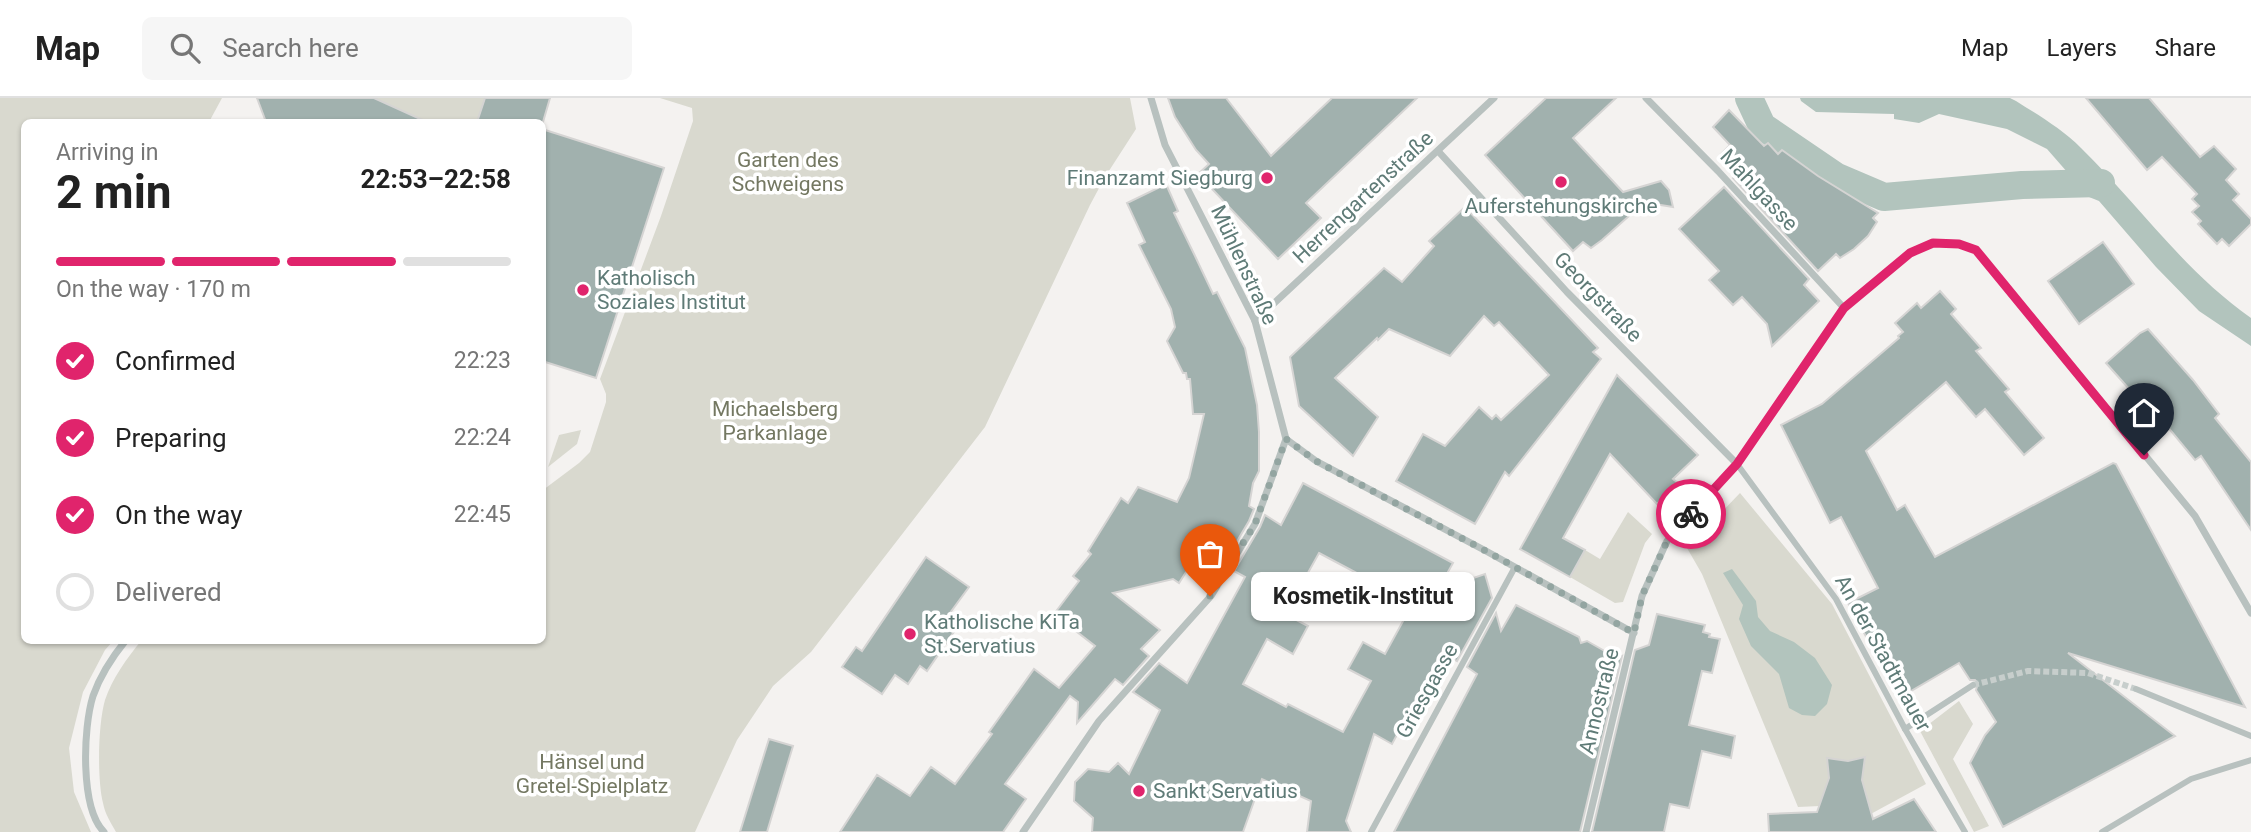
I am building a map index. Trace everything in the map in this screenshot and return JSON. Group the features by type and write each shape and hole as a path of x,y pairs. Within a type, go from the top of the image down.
{"street":[{"name":"Mühlenstraße","path":"1151,98 1165,145 1255,321 1286,439"},
{"name":"Herrengartenstraße","path":"1255,321 1494,98"},
{"name":"Mahlgasse","path":"1646,98 1718,171 1844,308"},
{"name":"Georgstraße","path":"1438,151 1567,292 1737,464"},
{"name":"Annostraße","path":"1586,832 1642,596 1667,541 1737,464 1844,308 1910,253 1933,243 1959,244 1976,250 2195,516 2251,613"},
{"path":"1023,832 1099,721 1210,596 1255,524 1286,439 1316,461 1634,633"},
{"name":"An der Stadtmauer","path":"1737,464 1836,599 1905,729 1965,832"},
{"name":"Griesgasse","path":"1371,832 1515,567"},
{"path":"104,832 87,787 86,737 93,696 123,644"},
{"path":"1905,729 1973,685"},
{"path":"2136,689 2251,736"},
{"path":"2102,832 2191,779 2251,761"}],"green space":[{"path":"0,98 222,98 211,119 21,119 21,644 110,644 83,692 69,748 74,792 91,832 0,832"},
{"path":"374,98 485,98 478,119 420,119"},
{"name":"Michaelsberg Parkanlage","path":"660,98 1130,98 1136,129 1090,205 985,427 811,652 773,686 737,740 695,832 116,832 105,811 101,793 101,723 105,700 112,684 139,644 546,644 546,488 590,452 606,402 600,379 661,216 693,121 692,108"},
{"path":"581,430 577,444 548,467 559,435"},
{"path":"1740,493 1832,604 1926,784 1867,816 1842,805 1798,807 1702,574 1687,548"},
{"path":"1628,512 1652,534 1645,543 1623,602 1615,603 1570,577 1585,550 1600,559"},
{"path":"1959,701 1973,724 1953,759 1989,826 1974,832 1920,731"}],"shaded area":[{"path":"1800,98 2010,98 2016,101 2074,141 2204,279 2251,318 2251,346 2199,311 2156,267 2099,201 2089,197 2047,149 2007,129 1939,114 1919,123 1894,119 1894,114 1816,112"},
{"path":"1732,569 1756,601 1758,617 1770,631 1794,642 1815,658 1832,685 1827,704 1815,716 1802,715 1789,708 1779,674 1751,646 1739,619 1743,605 1723,573"}],"building":[{"path":"257,98 374,98 420,119 265,119"},
{"path":"485,98 550,98 544,119 478,119"},
{"name":"Finanzamt Siegburg","path":"1168,98 1226,98 1271,156 1332,98 1417,98 1306,203 1321,218 1278,259 1198,174 1209,164 1196,150 1175,117"},
{"name":"Auferstehungskirche","path":"1546,98 1616,98 1573,138 1623,192 1661,181 1669,190 1673,207 1630,200 1638,208 1591,248 1583,242 1573,251 1485,155"},
{"path":"2086,98 2149,98 2200,157 2214,146 2236,169 2226,180 2239,194 2233,200 2251,219 2251,224 2229,246 2222,239 2217,244 2198,224 2201,221 2192,212 2199,206 2192,199 2197,194 2162,157 2147,170"},
{"path":"1729,110 1764,146 1768,143 1778,154 1782,150 1878,213 1873,218 1877,222 1868,236 1840,258 1836,254 1818,271 1733,178 1739,173 1721,154 1730,145 1713,127"},
{"name":"Katholisch Soziales Institut","path":"546,130 664,168 596,378 546,362"},
{"path":"1166,184 1178,211 1174,213 1213,294 1217,292 1245,348 1257,405 1259,432 1259,471 1253,483 1249,506 1254,509 1249,521 1223,565 1215,561 1188,569 1179,583 1173,579 1113,593 1160,630 1141,649 1149,656 1123,685 1115,679 1077,723 1078,702 1070,696 1005,784 1026,799 1003,832 840,832 877,775 910,796 931,767 955,784 992,734 989,732 1034,669 1059,688 1095,646 1054,614 1079,581 1073,576 1091,554 1088,551 1121,498 1128,503 1138,487 1177,502 1189,478 1204,414 1193,414 1190,379 1183,373 1167,341 1175,327 1171,309 1139,245 1145,242 1127,203"},
{"path":"1724,187 1809,279 1804,285 1819,301 1772,346 1767,324 1742,297 1733,305 1709,280 1719,271 1679,229"},
{"path":"1465,207 1598,348 1593,352 1601,359 1509,476 1505,472 1475,524 1396,481 1423,434 1445,446 1479,407 1492,419 1496,415 1501,420 1549,375 1499,322 1494,326 1484,316 1450,356 1389,329 1378,340 1377,338 1335,378 1378,417 1353,456 1299,406 1290,357 1384,268 1402,282 1434,246 1429,241"},
{"path":"2103,242 2134,284 2079,324 2048,281"},
{"path":"1940,291 1956,309 1951,314 1981,348 1976,351 2009,389 2005,392 2044,438 2024,455 1985,409 1976,417 1946,382 1866,451 1897,510 1905,505 1935,557 2113,463 2116,464 2245,707 2068,653 2175,736 2003,827 1970,763 1985,735 1996,722 1976,690 1978,683 1970,680 1959,663 1899,698 1848,603 1878,588 1841,517 1830,523 1781,425 1822,404 1899,338 1903,332 1895,323 1917,303 1921,308"},
{"path":"2148,329 2193,380 2219,414 2215,418 2251,462 2251,530 2201,456 2195,460 2157,414 2154,417 2106,363"},
{"path":"1617,375 1698,455 1673,479 1678,483 1657,504 1610,454 1563,538 1585,550 1570,577 1520,549"},
{"path":"1303,483 1453,563 1438,590 1485,574 1492,598 1457,661 1442,652 1392,744 1374,734 1346,821 1351,832 1307,832 1311,801 1262,779 1243,832 1092,832 1093,818 1074,801 1075,782 1088,769 1109,772 1118,763 1129,774 1160,710 1133,692 1159,663 1187,683 1245,577 1234,571 1265,515 1281,525","holes":["1319,553 1413,603 1385,654 1363,642 1348,669 1371,681 1343,732 1288,704 1286,707 1243,684 1267,639 1293,654 1308,626 1285,614"]},
{"path":"926,557 969,587 950,613 962,620 927,671 920,666 908,684 895,675 882,694 842,667 856,647 862,651"},
{"path":"1516,605 1579,637 1581,643 1587,641 1617,658 1622,656 1580,832 1394,832 1477,674 1467,667 1496,613 1501,631"},
{"path":"1657,614 1705,625 1703,632 1710,634 1709,637 1720,639 1712,673 1702,671 1689,725 1735,736 1731,758 1702,751 1689,808 1670,804 1664,832 1592,832 1635,650 1649,645"},
{"path":"769,739 793,746 767,832 740,832"},
{"path":"1865,757 1862,780 1873,819 1914,799 1936,832 1769,832 1768,814 1817,812 1829,778 1827,758 1848,761"}],"waterway":[{"path":"1749,98 1762,126 1837,177 1884,197 2022,185 2101,183"}],"tunnel":[{"path":"1973,685 2028,671 2088,673 2136,689"}],"way so far":[{"path":"1210,596 1255,524 1286,439 1316,461 1634,633 1642,596 1667,541 1691,514"}],"place":[{"name":"Finanzamt Siegburg","path":"1267,178"},
{"name":"Auferstehungskirche","path":"1561,182"},
{"name":"Katholisch Soziales Institut","path":"583,290"},
{"name":"Kosmetik-Institut","path":"1210,596"},
{"name":"Katholische KiTa St.Servatius","path":"910,634"},
{"name":"Sankt Servatius","path":"1139,791"}],"route":[{"path":"1691,514 1737,464 1844,308 1910,253 1933,243 1959,244 1976,250 2144,455"}],"park label":[{"name":"Garten des Schweigens","path":"788,172"},
{"name":"Hänsel und Gretel-Spielplatz","path":"592,774"}]}
